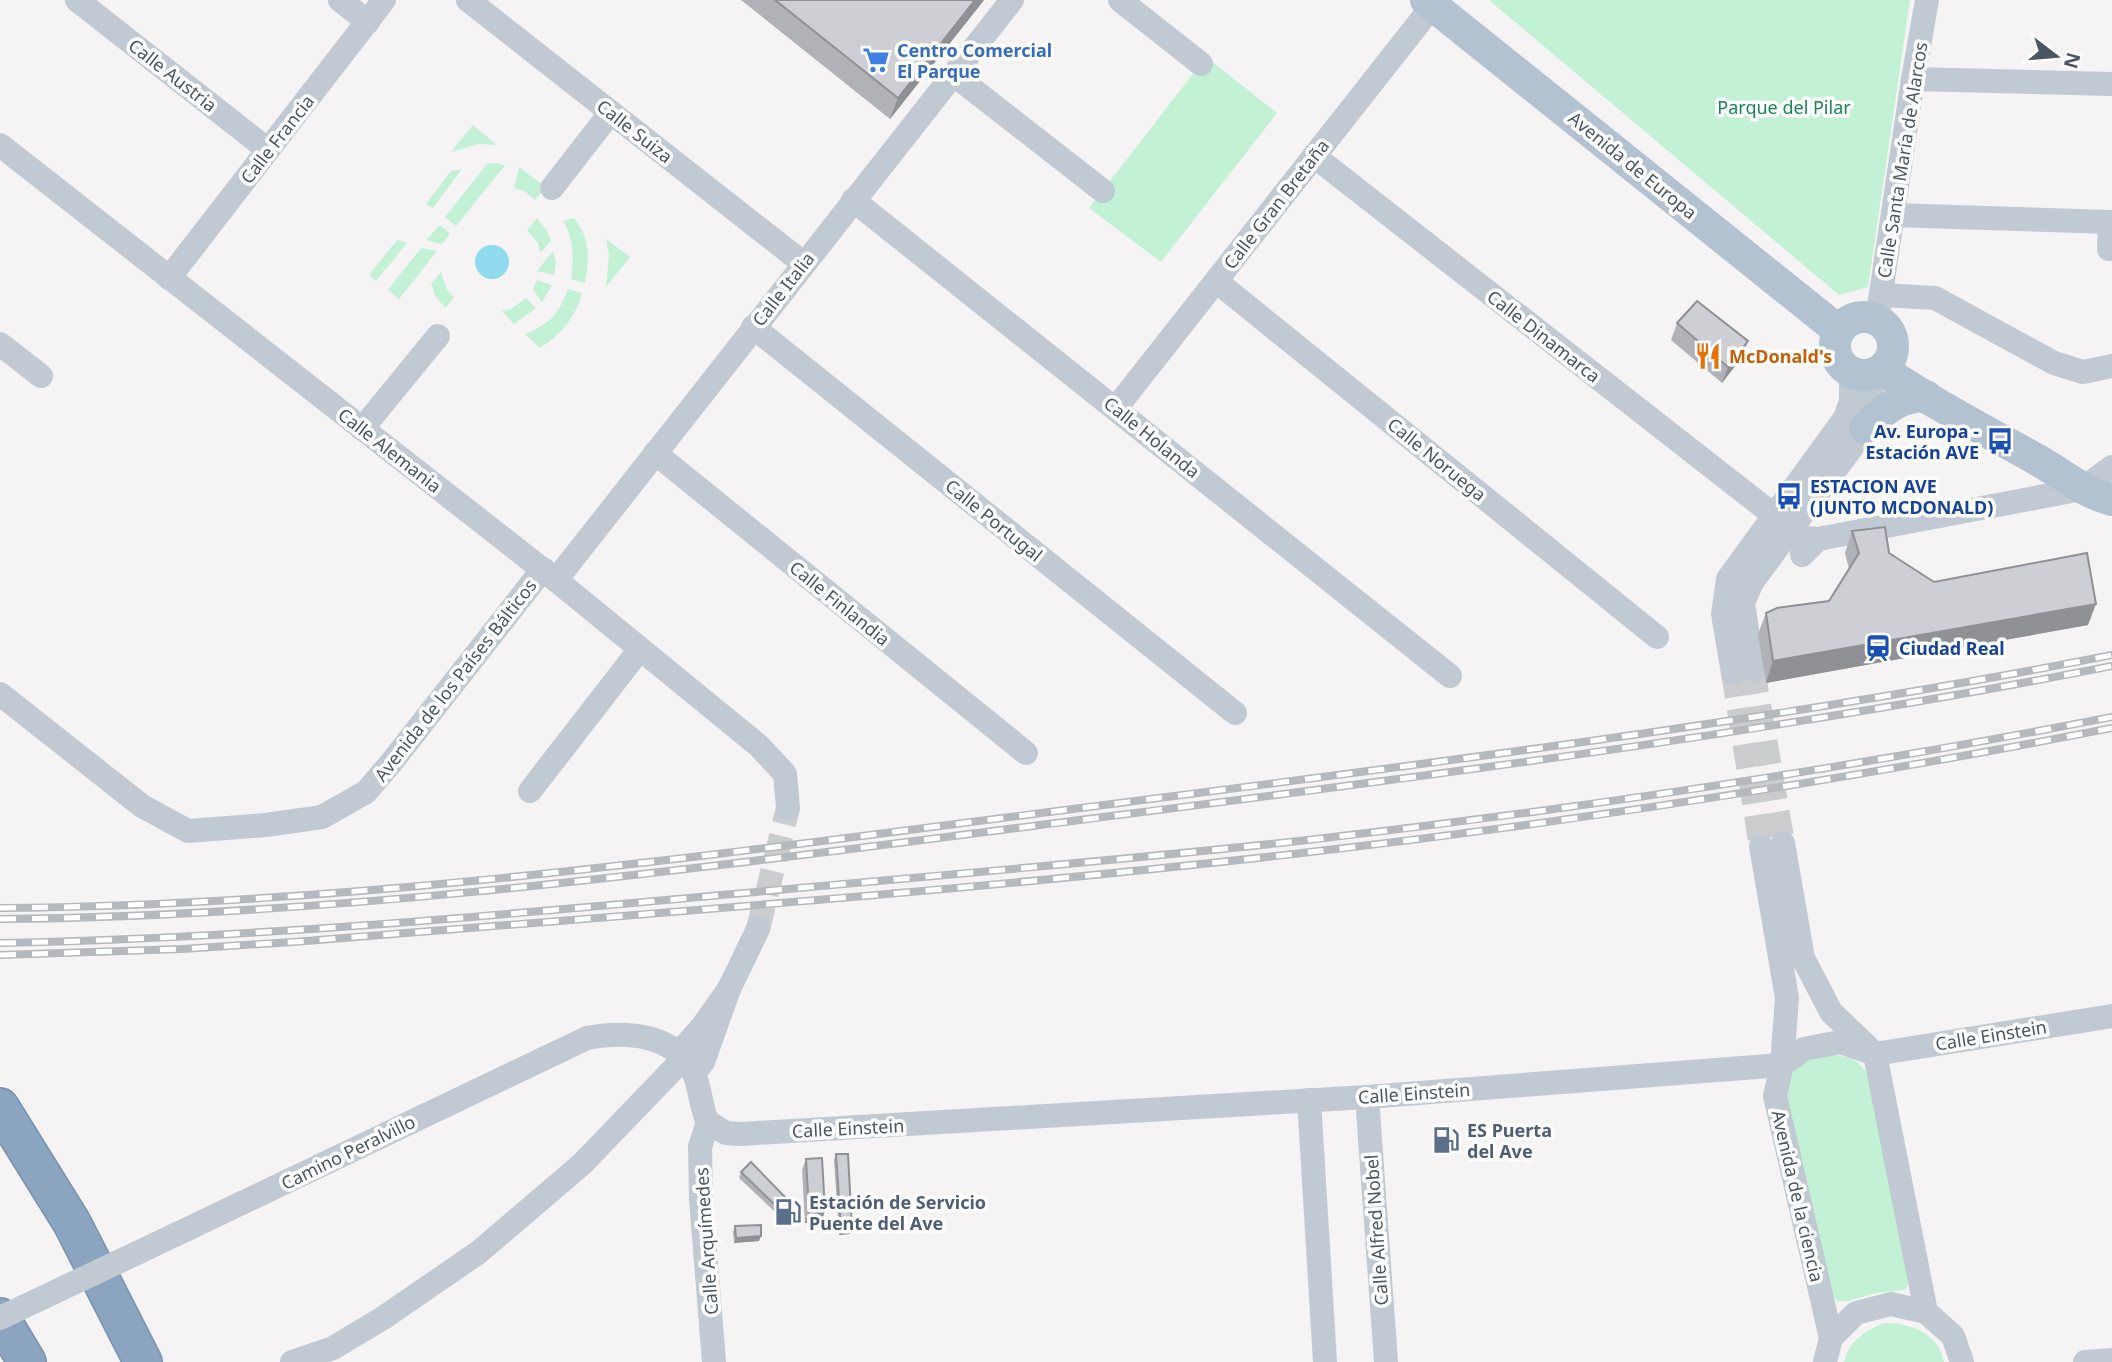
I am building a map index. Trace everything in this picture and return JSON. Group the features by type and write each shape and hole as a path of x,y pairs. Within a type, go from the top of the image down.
{"highway":[{"path":"0,1107 72,1223 143,1362"},
{"path":"0,1317 27,1362"}],"main road":[{"name":"Avenida de Europa","path":"1437,1 1862,316"},
{"path":"1869,372 1891,358 1893,343 1888,329 1862,316 1835,343 1836,356 1842,366 1869,372 1926,396 1985,432 2102,496"},
{"path":"1866,428 1894,403 1913,396 1926,396"}],"street":[{"name":"Calle Austria","path":"77,0 268,150"},
{"path":"340,0 368,22"},
{"name":"Calle Francia","path":"169,278 384,0"},
{"name":"Calle Suiza","path":"468,0 803,263"},
{"name":"Calle Italia","path":"549,575 655,453 1012,0"},
{"path":"1120,0 1201,64"},
{"name":"Calle Santa María de Alarcos","path":"1862,316 1893,215 1927,0"},
{"name":"Calle Gran Bretaña","path":"1116,408 1437,1"},
{"path":"953,74 1103,191"},
{"path":"1913,79 2112,84"},
{"path":"552,188 611,112"},
{"name":"Calle Alemania","path":"0,145 549,575 775,761 785,774 788,808"},
{"name":"Calle Dinamarca","path":"1314,156 1796,531"},
{"name":"Calle Holanda","path":"853,200 1450,676"},
{"path":"1893,215 2110,222 2109,248 2112,249"},
{"name":"Calle Noruega","path":"1216,281 1657,637"},
{"path":"1862,316 1935,298 2054,363 2083,372 2112,366"},
{"name":"Calle Portugal","path":"753,327 1234,713"},
{"path":"362,429 438,336"},
{"path":"0,344 41,376"},
{"path":"1796,531 1851,401 1869,372"},
{"path":"1743,672 1723,614 1728,579 1796,531 1866,428 1869,372"},
{"name":"Calle Finlandia","path":"655,453 1026,753"},
{"path":"1796,531 2102,496 2112,467"},
{"name":"Avenida de los Países Bálticos","path":"0,694 142,806 188,831 266,825 322,817 366,792 549,575"},
{"path":"530,791 640,649"},
{"name":"Avenida de la ciencia","path":"1828,1350 1775,1097 1782,1065 1787,998 1772,844 1803,958 1831,1012 1875,1054"},
{"path":"292,1362 333,1348 383,1318 479,1252 582,1164 685,1062 703,1062 729,989 758,929"},
{"name":"Calle Einstein","path":"708,1122 726,1133 740,1134 1367,1097 1782,1065 1804,1049 1840,1042 1875,1054 2112,1016"},
{"name":"Camino Peralvillo","path":"0,1317 587,1038 629,1034 666,1045 685,1062"},
{"path":"1875,1054 1926,1312"},
{"path":"685,1062 708,1122"},
{"name":"Calle Alfred Nobel","path":"1367,1097 1385,1362"},
{"path":"1309,1100 1325,1362"},
{"name":"Calle Arquímedes","path":"708,1122 700,1147 701,1199 714,1362"},
{"path":"1828,1350 1856,1313 1891,1304 1926,1312 1953,1336 1962,1362"},
{"path":"2085,1362 2112,1360"}],"green space":[{"name":"Parque del Pilar","path":"1489,0 1910,0 1868,287 1839,295"},
{"path":"1206,57 1277,113 1161,262 1089,208"},
{"path":"473,125 497,145 478,144 451,152"},
{"path":"487,164 505,165 456,226 445,217"},
{"path":"519,167 546,187 535,200 524,191 514,188"},
{"path":"462,169 433,208 426,204 451,171"},
{"path":"537,218 551,241 540,253 538,243 527,230"},
{"path":"574,218 586,241 585,283 571,279 572,249 563,221"},
{"path":"440,225 450,234 442,244 426,240"},
{"path":"606,239 630,257 606,287 609,256"},
{"path":"397,240 407,243 376,281 369,275"},
{"path":"421,248 437,251 399,299 388,290"},
{"path":"553,251 556,263 554,275 537,271"},
{"path":"441,272 447,290 454,298 445,308 431,284"},
{"path":"537,280 552,285 542,302 533,290"},
{"path":"568,289 582,293 576,310 561,331 540,348 525,334 552,317"},
{"path":"526,298 536,308 514,324 502,311 511,309"},
{"path":"1830,1055 1854,1060 1871,1078 1911,1278 1905,1290 1875,1293 1849,1301 1837,1301 1831,1293 1787,1105 1788,1083 1795,1070 1809,1061"},
{"path":"1884,1323 1904,1325 1922,1332 1936,1344 1944,1362 1844,1362 1850,1348 1859,1338"}],"water":[{"path":"492,245 504,250 509,262 504,274 492,279 480,274 475,262 480,250"}],"building":[{"name":"Centro Comercial El Parque","path":"775,0 975,0 898,98"},
{"path":"1697,301 1748,341 1728,367 1677,323"},
{"name":"Ciudad Real","path":"1885,527 1889,553 1934,582 2087,553 2096,604 1773,661 1766,613 1777,608 1829,601 1859,553 1852,531"},
{"path":"836,1154 848,1154 852,1229 841,1229"},
{"path":"822,1158 825,1211 809,1212 806,1159"},
{"path":"751,1162 785,1197 776,1206 741,1172"},
{"path":"761,1225 761,1236 736,1238 735,1226"}],"tunnel":[{"path":"1753,670 1783,843"},
{"path":"1733,673 1761,846"},
{"path":"758,929 788,808"}],"railway":[{"path":"0,908 267,898 401,888 667,860 1590,741 1851,702 2112,655"},
{"path":"0,919 259,909 388,900 647,874 1574,755 1844,714 2112,666"},
{"path":"0,943 200,936 400,923 1049,866 1299,841 1707,787 2112,717"},
{"path":"0,955 293,942 798,902 1176,867 1607,814 1911,765 2112,728"}],"place":[{"name":"Centro Comercial El Parque","path":"876,60"},
{"name":"McDonald's","path":"1708,356"},
{"name":"Av. Europa - Estación AVE","path":"2000,441"},
{"name":"ESTACION AVE (JUNTO MCDONALD)","path":"1789,496"},
{"name":"Ciudad Real","path":"1878,648"},
{"name":"ES Puerta del Ave","path":"1446,1140"},
{"name":"Estación de Servicio Puente del Ave","path":"788,1212"}]}
